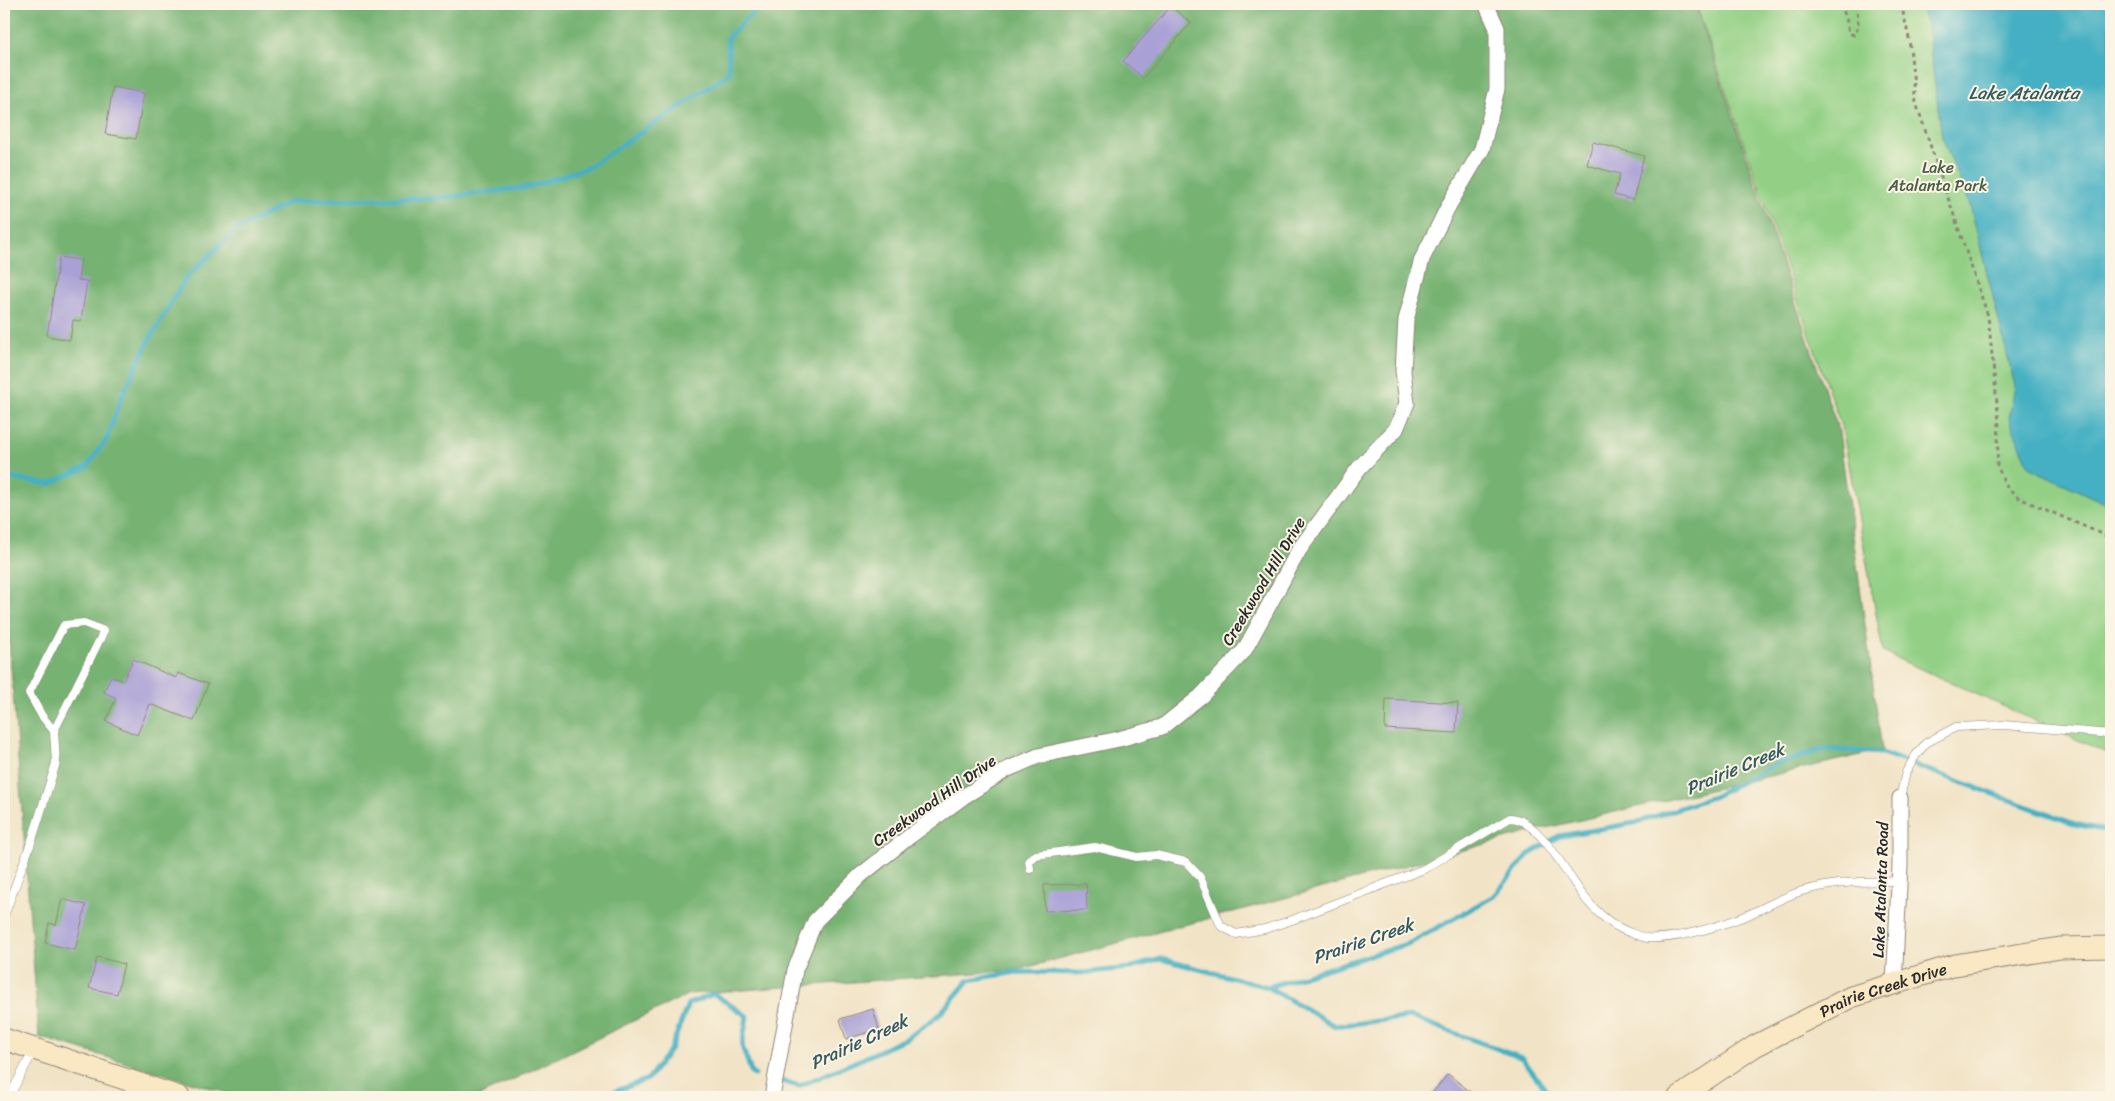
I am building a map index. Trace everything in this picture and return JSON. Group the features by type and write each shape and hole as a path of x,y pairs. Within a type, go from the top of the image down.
{"main road":[{"name":"Prairie Creek Drive","path":"1679,1097 1756,1046 1851,997 1955,965 2060,948 2111,947"},
{"path":"4,1039 151,1093 179,1097"}],"street":[{"name":"Creekwood Hill Drive","path":"772,1097 795,970 814,921 861,875 903,841 962,797 1006,770 1038,756 1120,739 1162,727 1201,696 1244,651 1299,550 1360,468 1396,429 1407,402 1403,371 1406,320 1422,259 1449,205 1482,149 1497,89 1497,28 1486,4"},
{"name":"Lake Atalanta Road","path":"1894,984 1899,881 1900,798"}],"lane":[{"path":"4,916 32,840 56,763 54,731 104,631 84,623 64,625 29,693 42,716 54,731"},
{"path":"1900,798 1906,772 1916,754 1926,743 1956,727 2004,725 2111,734"},
{"path":"1030,869 1029,860 1036,855 1095,847 1137,858 1156,855 1186,862 1200,877 1222,926 1236,934 1292,920 1424,868 1510,818 1519,818 1538,834 1586,900 1598,911 1623,930 1646,938 1697,932 1742,917 1801,892 1845,882 1899,881"},
{"path":"9,1097 35,1050"}],"path":[{"path":"1840,4 1846,16 1850,33 1854,35 1857,31 1858,23 1856,4"},
{"path":"1901,4 1909,38 1916,103 1988,316 1999,422 1997,465 2006,486 2019,498 2111,538"}],"green space":[{"path":"6,4 1695,4 1839,432 1882,750 1542,829 1017,970 689,994 477,1097 241,1097 39,1037 4,575 4,24"},
{"name":"Lake Atalanta Park","path":"1696,4 2111,4 2111,755 1883,652 1843,432"}],"water":[{"name":"Lake Atalanta","path":"1920,4 2110,4 2111,506 2030,468 2009,419 2015,386 1970,205 1942,137 1927,25"}],"building":[{"path":"1171,6 1191,23 1143,78 1123,61"},
{"path":"113,87 144,93 136,139 105,134"},
{"path":"1593,142 1644,156 1633,200 1614,195 1620,174 1587,165"},
{"path":"59,257 81,260 78,280 87,281 81,321 73,320 70,340 47,336"},
{"path":"133,659 176,678 178,673 208,684 194,721 150,704 137,735 106,721 116,698 104,692 111,676 123,681"},
{"path":"1386,699 1458,703 1456,733 1385,729"},
{"path":"1086,884 1087,910 1045,911 1044,885"},
{"path":"62,899 86,905 75,950 45,943 49,923 56,925"},
{"path":"97,957 124,964 117,994 89,988"},
{"path":"873,1009 879,1029 846,1039 840,1019"},
{"path":"1448,1074 1477,1097 1429,1097"}],"waterway":[{"path":"4,477 49,484 87,467 107,439 121,398 151,337 186,278 236,230 292,201 440,198 529,187 589,167 729,74 728,37 762,4"},
{"name":"Prairie Creek","path":"782,1081 799,1086 907,1038 938,1016 969,980 1017,972 1082,973 1130,968 1161,959 1268,987 1410,943 1494,896 1528,855 1559,836 1635,823 1715,796 1777,764 1825,749 1882,753 2075,824 2111,832"},
{"path":"1268,987 1335,1026 1411,1017 1522,1058 1551,1097"},
{"name":"Prairie Creek","path":"526,1097 534,1095 608,1094 648,1079 671,1049 688,1004 714,994 747,1016 742,1046 752,1074 755,1075"}]}
